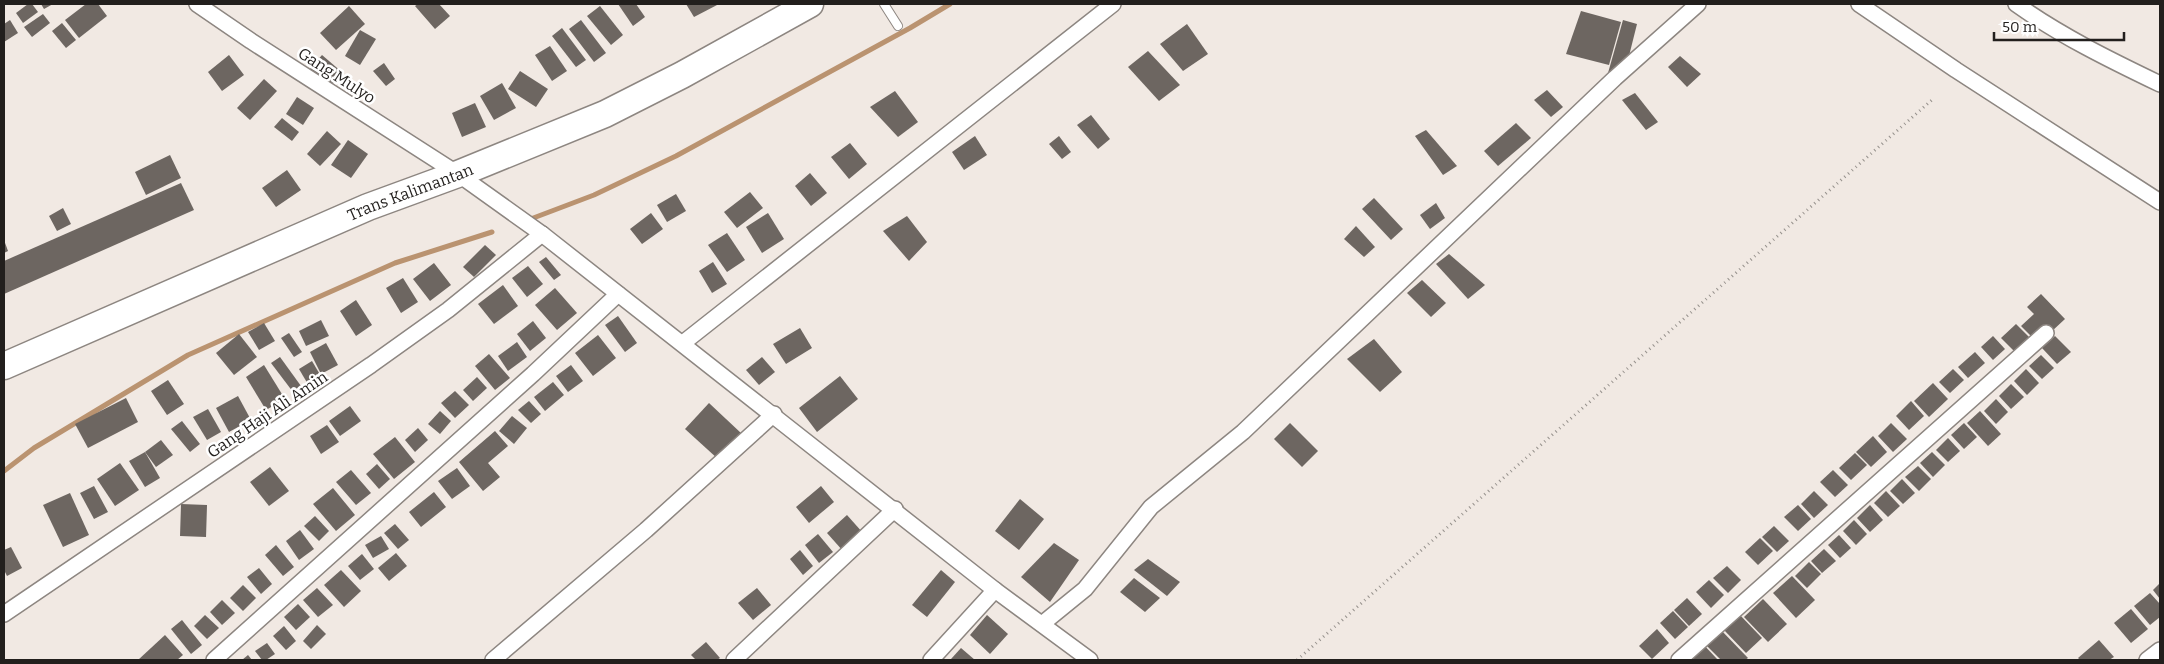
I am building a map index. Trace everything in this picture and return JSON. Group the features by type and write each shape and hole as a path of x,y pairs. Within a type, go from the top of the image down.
{"highway":[{"name":"Trans Kalimantan","path":"4,366 368,207 458,174 605,114 682,75 810,4"}],"street":[{"name":"Gang Mulyo","path":"197,4 251,41 458,174 538,231 895,509 995,590 1090,660"},
{"path":"683,343 1113,4"},
{"path":"1042,624 1085,589 1151,507 1243,432 1608,85 1698,4"},
{"path":"1859,4 1956,70 2160,202"},
{"path":"2016,4 2048,27 2105,58 2160,84"},
{"name":"Gang Haji Ali Amin","path":"4,614 371,365 448,310 538,231"},
{"path":"214,660 533,374 618,294"},
{"path":"1679,660 2046,333"},
{"path":"493,660 646,530 774,414"},
{"path":"734,660 895,509"},
{"path":"931,660 995,590"},
{"path":"2148,660 2160,650"}],"lane":[{"path":"884,4 898,26"}],"path":[{"path":"1298,660 1932,98"}],"building":[{"path":"28,4 32,4 38,12 23,23 16,13"},
{"path":"41,4 53,4 44,9"},
{"path":"86,4 98,4 107,16 79,38 65,20"},
{"path":"418,4 439,4 450,16 435,29 415,6"},
{"path":"618,4 636,4 645,17 633,26"},
{"path":"686,4 719,4 694,17"},
{"path":"349,6 365,24 336,50 320,33"},
{"path":"600,6 623,35 611,45 587,16"},
{"path":"1581,11 1621,22 1609,65 1566,54"},
{"path":"43,14 50,23 32,37 24,27"},
{"path":"10,20 18,33 4,42 4,24"},
{"path":"581,20 606,53 594,62 569,29"},
{"path":"1623,20 1637,24 1624,76 1608,73"},
{"path":"62,23 76,40 66,48 52,31"},
{"path":"1187,24 1208,54 1183,71 1160,44"},
{"path":"562,28 586,60 576,67 552,36"},
{"path":"360,30 376,39 360,65 345,56"},
{"path":"550,46 567,71 552,81 535,55"},
{"path":"1148,51 1180,85 1159,101 1128,67"},
{"path":"229,55 244,75 222,91 208,72"},
{"path":"322,55 343,73 329,88 309,70"},
{"path":"1680,56 1701,74 1687,87 1668,67"},
{"path":"384,63 395,79 386,86 373,71"},
{"path":"520,71 548,89 536,107 508,89"},
{"path":"264,79 277,91 250,120 237,108"},
{"path":"502,83 516,108 494,120 480,96"},
{"path":"1547,90 1563,107 1551,117 1534,100"},
{"path":"895,91 918,122 898,137 870,107"},
{"path":"1635,93 1658,122 1646,130 1622,100"},
{"path":"297,97 314,108 303,125 286,114"},
{"path":"475,103 486,127 462,137 452,113"},
{"path":"1091,115 1110,139 1098,149 1077,125"},
{"path":"282,118 299,132 292,141 274,127"},
{"path":"1516,123 1531,138 1498,166 1484,151"},
{"path":"1426,130 1457,166 1443,175 1415,136"},
{"path":"327,131 341,144 320,166 307,154"},
{"path":"975,136 987,155 964,170 952,152"},
{"path":"1059,136 1071,152 1062,159 1049,144"},
{"path":"348,140 368,154 351,178 331,165"},
{"path":"850,143 867,164 849,179 831,157"},
{"path":"170,155 181,178 146,195 135,172"},
{"path":"287,170 301,190 276,207 262,188"},
{"path":"810,173 827,193 811,206 795,186"},
{"path":"181,183 194,210 4,294 4,261"},
{"path":"750,192 763,208 737,228 724,212"},
{"path":"676,194 686,211 667,222 657,205"},
{"path":"1374,198 1403,229 1391,240 1362,209"},
{"path":"1436,203 1445,218 1430,229 1420,215"},
{"path":"63,208 71,224 57,231 49,216"},
{"path":"651,213 663,229 642,244 630,229"},
{"path":"768,213 784,239 762,253 746,227"},
{"path":"907,216 927,242 909,261 883,231"},
{"path":"1356,226 1375,247 1364,257 1344,239"},
{"path":"727,233 745,260 727,272 708,245"},
{"path":"4,240 8,251 4,253"},
{"path":"485,245 496,255 474,277 463,267"},
{"path":"1449,254 1485,285 1468,299 1436,264"},
{"path":"546,257 561,275 554,280 539,262"},
{"path":"713,262 727,284 712,293 699,271"},
{"path":"434,263 451,285 430,301 413,279"},
{"path":"528,266 543,284 527,297 512,278"},
{"path":"403,278 418,302 401,313 386,288"},
{"path":"1422,280 1446,303 1431,317 1407,293"},
{"path":"503,285 518,306 494,324 478,304"},
{"path":"555,288 577,313 557,330 535,305"},
{"path":"2041,294 2065,319 2051,332 2034,339 2021,326 2034,314 2027,307"},
{"path":"356,300 372,325 356,336 340,311"},
{"path":"618,316 637,343 625,352 605,325"},
{"path":"321,320 329,336 306,346 299,331"},
{"path":"533,321 546,338 530,351 517,334"},
{"path":"264,323 275,341 259,350 248,332"},
{"path":"2016,324 2029,337 2014,351 2001,338"},
{"path":"800,328 812,348 786,364 773,344"},
{"path":"289,333 302,352 294,357 281,338"},
{"path":"239,334 257,357 234,375 216,353"},
{"path":"598,335 616,358 593,376 575,353"},
{"path":"1993,336 2005,349 1993,360 1981,347"},
{"path":"2055,336 2071,352 2057,364 2042,348"},
{"path":"1374,339 1402,372 1380,392 1347,359"},
{"path":"517,342 527,357 508,371 498,356"},
{"path":"326,343 338,365 321,374 310,352"},
{"path":"1975,352 1985,363 1968,378 1958,367"},
{"path":"489,354 510,378 495,390 475,366"},
{"path":"2041,355 2054,368 2042,379 2029,366"},
{"path":"280,357 301,386 293,392 271,363"},
{"path":"762,357 775,372 759,385 746,370"},
{"path":"312,361 322,378 309,386 299,369"},
{"path":"264,365 285,399 266,410 246,377"},
{"path":"571,365 583,381 568,392 556,376"},
{"path":"1953,369 1964,380 1950,393 1939,382"},
{"path":"2026,369 2039,383 2027,395 2014,381"},
{"path":"840,376 858,399 817,432 799,408"},
{"path":"477,377 487,388 473,401 463,390"},
{"path":"168,380 184,404 167,415 151,391"},
{"path":"553,382 564,395 545,411 534,397"},
{"path":"1933,383 1948,399 1929,417 1914,401"},
{"path":"2011,384 2024,397 2011,409 1999,396"},
{"path":"455,391 469,405 455,418 441,403"},
{"path":"238,396 251,420 229,432 216,408"},
{"path":"126,398 138,422 88,448 75,424"},
{"path":"1996,399 2008,412 1996,424 1984,411"},
{"path":"529,401 541,414 531,423 518,410"},
{"path":"1911,401 1924,416 1909,430 1896,416"},
{"path":"709,403 742,434 718,459 685,429"},
{"path":"350,406 361,421 340,436 329,421"},
{"path":"208,409 221,432 207,440 193,417"},
{"path":"440,411 451,421 440,434 428,424"},
{"path":"1980,411 2001,434 1988,446 1967,423"},
{"path":"512,416 527,428 514,444 499,431"},
{"path":"182,421 200,444 190,452 171,429"},
{"path":"1290,423 1318,451 1302,467 1274,439"},
{"path":"1891,423 1907,439 1893,452 1878,436"},
{"path":"1964,423 1977,437 1964,449 1951,435"},
{"path":"327,425 339,442 321,454 310,436"},
{"path":"418,428 428,440 415,452 405,440"},
{"path":"495,431 508,446 488,463 500,477 483,491 459,462"},
{"path":"1873,436 1887,452 1871,467 1856,452"},
{"path":"395,437 415,462 394,479 373,454"},
{"path":"1948,438 1960,451 1948,462 1936,450"},
{"path":"161,440 173,455 156,467 145,452"},
{"path":"145,452 160,478 145,487 129,461"},
{"path":"1932,452 1945,465 1933,477 1920,463"},
{"path":"1855,453 1867,465 1851,480 1839,468"},
{"path":"120,463 139,490 115,506 97,479"},
{"path":"377,464 390,479 379,489 366,474"},
{"path":"1918,466 1931,479 1919,491 1905,477"},
{"path":"270,467 289,491 269,506 250,482"},
{"path":"457,468 470,486 452,499 438,481"},
{"path":"351,470 371,493 356,505 336,482"},
{"path":"1833,470 1848,485 1835,497 1820,482"},
{"path":"1902,479 1915,493 1903,504 1890,491"},
{"path":"94,486 108,512 94,519 80,493"},
{"path":"821,486 834,502 809,523 796,507"},
{"path":"333,488 355,515 336,531 313,504"},
{"path":"1814,491 1828,505 1814,518 1801,504"},
{"path":"1886,491 1900,506 1888,517 1874,503"},
{"path":"434,492 446,507 421,527 409,512"},
{"path":"70,493 89,535 63,547 43,505"},
{"path":"1020,499 1044,519 1019,550 995,531"},
{"path":"181,504 207,505 206,537 180,536"},
{"path":"1798,505 1811,519 1798,531 1784,517"},
{"path":"1870,505 1883,520 1870,532 1857,518"},
{"path":"847,515 863,533 843,551 827,533"},
{"path":"315,516 329,531 319,541 304,526"},
{"path":"1854,520 1867,534 1856,545 1843,531"},
{"path":"395,524 409,540 398,549 384,533"},
{"path":"1774,526 1789,541 1777,552 1762,537"},
{"path":"300,530 314,549 299,560 286,541"},
{"path":"818,534 833,552 819,563 805,545"},
{"path":"1839,535 1851,548 1840,558 1828,545"},
{"path":"381,536 389,549 373,558 365,545"},
{"path":"1760,538 1773,551 1758,565 1745,552"},
{"path":"1054,543 1079,560 1050,602 1021,577"},
{"path":"276,545 294,567 283,576 265,555"},
{"path":"11,547 22,568 7,576 4,570 4,550"},
{"path":"1824,549 1836,561 1822,573 1811,561"},
{"path":"800,550 813,566 803,575 790,559"},
{"path":"396,553 407,566 389,581 378,568"},
{"path":"362,554 374,569 360,580 348,566"},
{"path":"1148,559 1180,582 1167,596 1134,570"},
{"path":"1809,562 1821,574 1807,588 1795,576"},
{"path":"1727,566 1741,580 1728,593 1713,578"},
{"path":"259,568 272,584 261,594 247,577"},
{"path":"341,570 361,591 344,607 324,585"},
{"path":"941,570 955,582 927,617 912,605"},
{"path":"1792,576 1815,600 1796,618 1773,593"},
{"path":"1134,578 1160,598 1145,612 1120,592"},
{"path":"1709,580 1724,595 1711,608 1696,592"},
{"path":"2160,583 2160,599 2153,590"},
{"path":"243,585 256,598 243,611 230,598"},
{"path":"317,588 333,605 318,617 303,600"},
{"path":"757,588 771,605 753,620 738,603"},
{"path":"2150,593 2160,604 2160,617 2150,625 2134,606"},
{"path":"1687,598 1702,614 1689,626 1674,610"},
{"path":"1763,599 1787,624 1768,642 1744,617"},
{"path":"222,600 235,613 222,625 210,612"},
{"path":"298,604 310,617 296,630 284,617"},
{"path":"2131,609 2148,629 2131,643 2114,623"},
{"path":"1673,611 1688,627 1675,639 1660,623"},
{"path":"1739,614 1762,638 1746,653 1724,630"},
{"path":"205,615 219,628 207,639 194,626"},
{"path":"987,615 1008,634 990,654 970,635"},
{"path":"182,620 202,645 191,654 171,629"},
{"path":"317,625 326,634 311,649 303,641"},
{"path":"284,626 296,641 286,650 273,636"},
{"path":"1719,628 1748,658 1745,660 1721,660 1703,642"},
{"path":"1657,629 1669,643 1652,659 1639,646"},
{"path":"165,635 183,655 177,660 138,660"},
{"path":"2099,640 2114,657 2109,660 2080,660 2078,658"},
{"path":"706,642 720,658 717,660 696,660 691,655"},
{"path":"267,643 275,654 266,660 262,660 255,651"},
{"path":"1702,643 1718,660 1690,660"},
{"path":"961,648 975,660 952,660"},
{"path":"248,655 252,660 242,660"}],"waterway":[{"path":"528,220 594,195 676,156 910,28 950,4"},
{"path":"4,471 34,448 188,355 395,263 492,232"}]}
